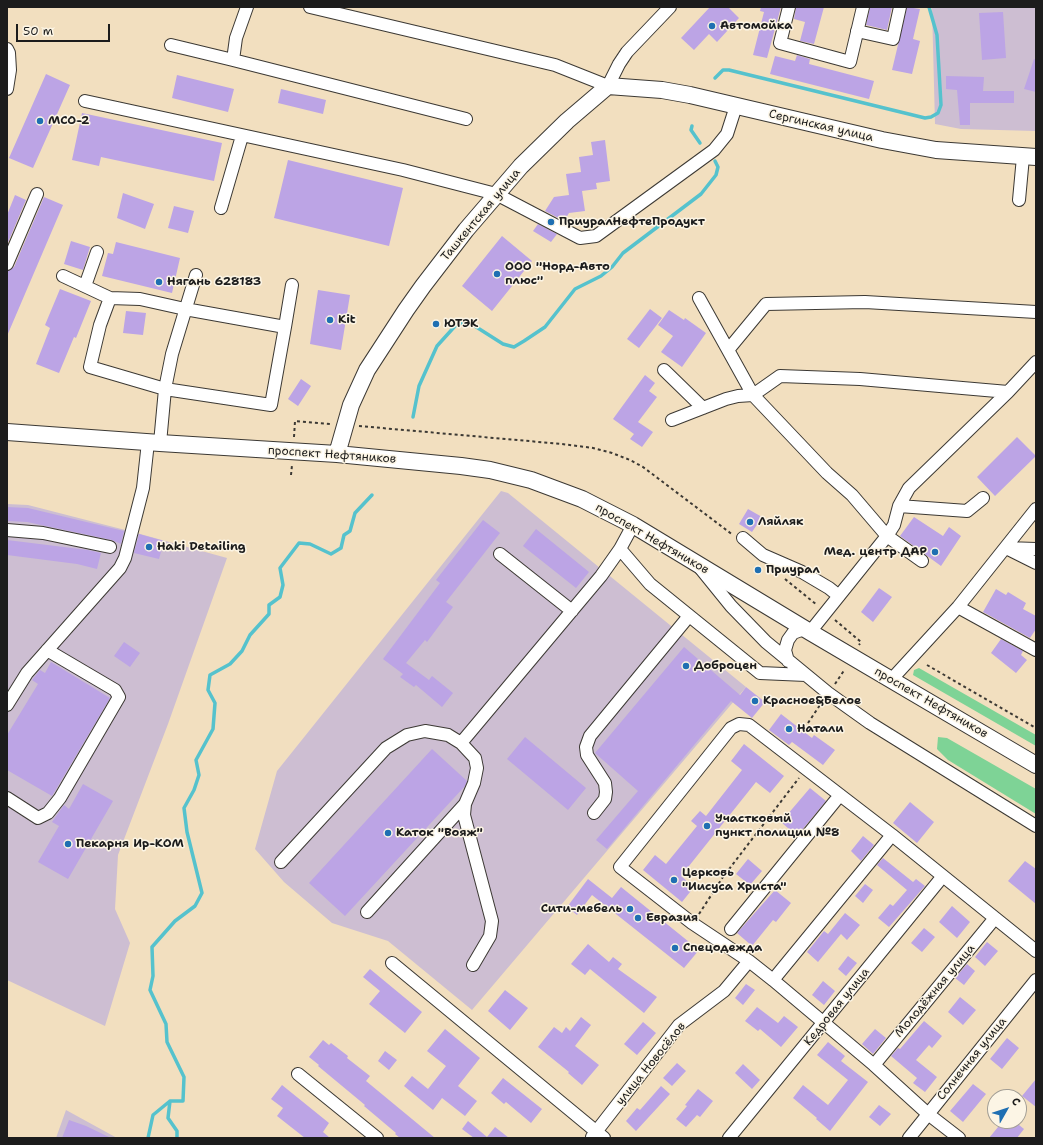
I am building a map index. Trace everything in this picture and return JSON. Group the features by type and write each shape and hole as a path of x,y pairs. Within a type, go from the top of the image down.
{"main road":[{"name":"Сергинская улица","path":"608,86 662,90 882,140 936,150 1029,157"},
{"name":"Ташкентская улица","path":"337,454 351,405 367,370 423,286 496,194 546,140 608,86"},
{"name":"проспект Нефтяников","path":"7,432 337,454 461,466 511,475 561,490 633,525 699,566 1036,765"}],"street":[{"path":"233,60 236,38 248,7"},
{"path":"310,7 555,65 608,86"},
{"name":"Ташкентская улица","path":"608,86 627,52 670,7"},
{"path":"789,7 780,43 850,62 863,7"},
{"path":"857,31 893,39 900,7"},
{"path":"171,45 466,119"},
{"path":"7,49 9,52 10,70 7,89"},
{"path":"85,101 403,170 496,194 580,238 596,236 714,150 727,134 736,106"},
{"path":"222,208 242,136"},
{"path":"1019,200 1029,157"},
{"path":"7,264 37,194"},
{"path":"85,286 97,252"},
{"path":"7,705 27,673 120,568 125,558 144,488 172,354 196,275"},
{"path":"63,276 110,298 140,298 185,309 285,327"},
{"path":"110,298 100,325 90,367 165,389 271,405 292,285"},
{"path":"699,298 753,395 827,473 852,495 888,536 922,561"},
{"path":"728,350 766,304 865,302 1036,312"},
{"path":"788,661 785,650 788,640 793,634 807,630 839,596 888,536 894,525 899,506 909,488 1008,392 1036,362"},
{"path":"664,370 703,408"},
{"path":"672,420 738,396 753,395 780,376 860,379 1008,392"},
{"path":"899,506 966,511 983,498"},
{"path":"892,680 958,607 1036,509"},
{"path":"461,743 572,612 620,549 633,525"},
{"path":"879,526 894,525"},
{"path":"7,530 43,533 110,547"},
{"path":"743,538 763,555 802,572 829,588 839,596"},
{"path":"1006,548 1036,549"},
{"path":"1006,548 1036,563"},
{"path":"620,549 650,584 760,673 806,675"},
{"path":"500,554 572,612"},
{"path":"699,566 730,606 766,642 806,675 870,723 1036,826"},
{"path":"958,607 1036,650"},
{"path":"594,813 605,799 606,792 605,783 588,755 586,747 590,736 689,616"},
{"path":"7,798 38,818 48,813 60,798 119,697 114,690 47,650"},
{"path":"959,1138 928,1114 874,1065 749,960 692,923 620,867 731,728 739,724 749,725 892,835 1036,951"},
{"path":"281,862 386,748 407,735 425,730 448,735 461,743 475,758 477,768 474,783 465,804 464,815 492,921 490,936 473,965"},
{"path":"731,929 840,795"},
{"path":"367,912 465,804"},
{"path":"773,980 892,835"},
{"name":"Кедровая улица","path":"729,1138 943,876"},
{"name":"Молодёжная улица","path":"874,1065 996,918"},
{"name":"улица Новосёлов","path":"598,1136 678,1025 724,991 749,960"},
{"path":"392,964 598,1136"},
{"name":"Солнечная улица","path":"909,1138 1036,980"},
{"path":"298,1074 377,1138"}],"path":[{"path":"927,665 1036,728"},
{"path":"692,923 708,903 723,877 806,769"}],"shaded area":[{"path":"932,7 1036,7 1036,131 961,129 935,124"},
{"path":"501,491 508,493 746,687 472,1010 388,941 332,923 284,882 255,849 277,771"},
{"path":"7,504 28,505 227,558 168,724 118,855 115,909 130,943 105,1026 7,980"},
{"path":"66,1110 117,1138 56,1138"}],"green space":[{"path":"919,668 1036,735 1036,746 913,675 914,670"},
{"path":"938,737 947,738 1036,789 1036,814 948,760 937,749"}],"building":[{"name":"Автомойка","path":"710,7 728,7 739,18 717,42 709,34 694,50 681,38"},
{"path":"761,7 781,7 767,58 753,55 764,12 760,11"},
{"path":"796,7 824,7 814,44 800,41 805,22 794,19"},
{"path":"870,7 892,7 887,30 866,25"},
{"path":"907,7 920,9 913,39 920,41 912,74 892,70"},
{"path":"1003,12 1006,58 982,60 979,13"},
{"path":"797,55 810,59 809,64 874,81 869,99 770,74 775,56 795,61"},
{"path":"1034,59 1036,60 1036,92 1024,89"},
{"name":"МСО-2","path":"46,74 70,85 33,168 9,158"},
{"path":"177,75 234,89 228,112 172,98"},
{"path":"946,76 984,77 983,91 1014,91 1014,103 970,103 970,125 960,125 957,90 946,89"},
{"path":"281,89 326,100 323,114 278,103"},
{"path":"82,113 222,143 214,181 101,157 99,166 72,160"},
{"path":"605,140 610,181 596,183 597,189 582,191 585,211 569,213 564,221 545,211 554,197 569,195 566,174 581,172 579,157 593,155 591,142"},
{"path":"288,160 403,188 389,246 274,218"},
{"path":"123,193 154,204 145,229 117,218"},
{"path":"15,195 26,200 7,245 7,215"},
{"path":"44,197 63,205 7,336 7,271 14,267"},
{"path":"174,206 194,211 188,233 168,228"},
{"path":"538,224 557,234 551,242 533,231"},
{"name":"ООО ''Норд-Авто плюс''","path":"502,236 532,261 492,311 462,286"},
{"path":"71,241 90,247 83,270 64,264"},
{"path":"116,242 180,258 172,293 102,276 108,253 113,254"},
{"path":"60,289 91,301 76,338 74,337 59,373 36,364 50,328 45,325"},
{"name":"Kit","path":"318,290 350,295 341,350 310,344"},
{"path":"650,309 662,318 639,348 627,339"},
{"path":"669,310 684,320 685,318 706,333 682,367 661,352 673,336 658,325"},
{"path":"126,311 146,313 143,335 123,333"},
{"path":"645,375 655,383 649,391 657,397 638,422 653,432 642,447 630,439 634,434 613,419"},
{"path":"301,379 311,386 298,406 288,399"},
{"path":"1017,437 1036,456 995,496 977,477"},
{"path":"7,507 28,508 124,531 121,544 112,540 27,522 7,521"},
{"path":"748,509 762,517 752,532 739,524"},
{"name":"Мед. центр ДАР","path":"914,517 943,536 949,527 961,536 941,566 900,536"},
{"path":"483,520 500,533 446,602 453,607 427,642 425,640 406,663 429,680 432,676 453,693 442,707 416,685 414,687 400,677 403,674 383,659 440,583 436,580"},
{"path":"536,529 589,572 576,588 523,546"},
{"name":"Haki Detailing","path":"139,534 164,541 159,559 134,553"},
{"path":"7,540 101,553 97,569 77,564 7,555"},
{"path":"879,588 892,597 873,622 861,612"},
{"path":"996,589 1006,595 1008,592 1026,603 1023,609 1036,616 1036,629 1030,638 983,612"},
{"path":"1001,639 1023,651 1021,655 1027,660 1016,673 991,653"},
{"path":"124,642 140,653 130,667 114,656"},
{"path":"684,647 740,695 746,687 765,702 752,718 731,701 607,849 596,840 638,791 595,753"},
{"path":"51,662 110,698 52,796 7,770 7,735 38,684 32,680 40,670 45,673"},
{"path":"781,714 812,738 814,735 835,750 823,765 792,742 789,745 769,730"},
{"path":"525,737 586,788 568,810 507,759"},
{"path":"744,744 784,776 770,793 756,782 681,876 694,887 682,902 643,870 655,855 666,864 697,826 691,821 700,811 706,816 742,770 731,761"},
{"name":"Каток \"Вояж\"","path":"432,749 467,781 465,786 345,916 309,883"},
{"name":"Пекарня Ир-КОМ","path":"83,784 113,801 68,879 38,862 59,826 52,822 64,805 69,809"},
{"path":"810,788 826,801 797,836 781,822"},
{"path":"910,802 934,822 917,843 893,823"},
{"path":"863,836 874,845 861,861 851,851"},
{"path":"883,858 913,882 916,879 925,886 889,927 878,918 890,904 893,906 907,890 877,865"},
{"path":"748,859 762,871 750,885 736,874"},
{"path":"1025,861 1036,869 1036,904 1008,881"},
{"path":"588,879 612,898 621,887 699,950 684,968 592,895 577,915 567,907"},
{"path":"865,884 873,890 863,903 855,896"},
{"path":"775,890 791,903 776,922 773,920 752,946 737,933"},
{"path":"952,906 970,922 957,938 939,922"},
{"path":"845,913 860,925 847,940 841,934 818,962 807,952 824,931 828,934"},
{"path":"924,928 935,937 922,952 911,943"},
{"path":"987,942 998,951 985,966 975,957"},
{"path":"588,944 609,962 613,957 622,964 618,969 657,997 644,1013 590,969 585,975 571,964"},
{"path":"848,956 857,963 846,976 838,969"},
{"path":"967,964 975,971 964,985 955,978"},
{"path":"370,969 422,1012 405,1033 369,1004 380,991 363,977"},
{"path":"823,981 835,991 824,1005 812,995"},
{"path":"746,984 755,990 743,1005 735,998"},
{"path":"505,990 528,1008 510,1030 488,1011"},
{"path":"960,997 976,1010 963,1025 948,1012"},
{"path":"757,1007 778,1023 784,1016 798,1027 781,1047 760,1029 758,1031 745,1021"},
{"path":"581,1017 591,1025 575,1046 599,1065 582,1085 568,1073 569,1072 538,1047 554,1027 562,1033 566,1027 570,1031"},
{"path":"924,1021 942,1036 932,1048 929,1045 916,1060 937,1077 925,1092 913,1083 917,1078 891,1056 898,1048 900,1049"},
{"path":"643,1022 656,1033 637,1055 624,1044"},
{"path":"445,1029 480,1058 458,1086 477,1101 465,1116 442,1098 433,1110 404,1086 412,1076 428,1089 446,1066 427,1051"},
{"path":"875,1029 886,1038 873,1054 862,1044"},
{"path":"1007,1038 1019,1048 1002,1069 990,1059"},
{"path":"323,1040 329,1045 331,1043 348,1056 347,1058 370,1076 366,1081 435,1138 400,1138 395,1134 396,1133 364,1106 365,1105 309,1057"},
{"path":"828,1042 845,1056 841,1061 868,1082 830,1131 793,1098 803,1085 828,1105 848,1080 817,1055"},
{"path":"385,1051 397,1060 389,1070 378,1061"},
{"path":"677,1063 686,1071 672,1086 663,1078"},
{"path":"743,1064 760,1080 752,1089 735,1073"},
{"path":"503,1078 542,1109 531,1123 506,1102 504,1104 491,1093"},
{"path":"1036,1079 1036,1107 1027,1100 1027,1090"},
{"path":"973,1084 986,1094 963,1122 950,1111"},
{"path":"282,1085 329,1123 323,1132 330,1138 305,1138 277,1116 283,1108 271,1099"},
{"path":"661,1086 670,1094 636,1131 626,1121 637,1108 640,1110"},
{"path":"698,1089 713,1101 700,1117 697,1115 686,1127 676,1119"},
{"path":"879,1105 891,1114 880,1126 869,1117"},
{"path":"69,1120 86,1126 111,1138 62,1138"},
{"path":"468,1121 487,1137 495,1127 509,1138 474,1138 462,1129"},
{"path":"996,1129 1024,1129 1017,1138 989,1138"}],"waterway":[{"path":"715,78 723,70 729,70 925,118 931,117 938,113 941,105 937,35 929,7"},
{"path":"692,126 691,130 700,143"},
{"path":"413,417 419,386 437,346 456,325 470,323 503,344 514,347 524,341 545,327 575,289 601,276 612,267 623,253 701,194 716,175 718,167 715,161"},
{"path":"148,1138 153,1115 170,1101 183,1101 184,1077 167,1042 166,1024 150,990 153,976 152,947 175,921 195,906 202,893 187,832 184,808 194,790 199,775 196,760 213,729 215,703 208,690 210,675 230,664 242,651 250,635 269,614 269,605 280,597 283,585 280,568 299,543 310,544 331,554 341,548 344,535 350,531 355,513 372,495"},
{"path":"170,1101 168,1118 177,1131 177,1138"}],"place":[{"name":"Автомойка","path":"712,26"},
{"name":"МСО-2","path":"40,121"},
{"name":"ПриуралНефтеПродукт","path":"551,222"},
{"name":"ООО ''Норд-Авто плюс''","path":"497,274"},
{"name":"Нягань 628183","path":"159,282"},
{"name":"Kit","path":"330,320"},
{"name":"ЮТЭК","path":"436,324"},
{"name":"Ляйляк","path":"750,522"},
{"name":"Haki Detailing","path":"149,547"},
{"name":"Мед. центр ДАР","path":"935,552"},
{"name":"Приурал","path":"758,570"},
{"name":"Доброцен","path":"686,666"},
{"name":"Красное&Белое","path":"755,701"},
{"name":"Натали","path":"789,729"},
{"name":"Участковый пункт полиции №8","path":"707,826"},
{"name":"Каток \"Вояж\"","path":"388,833"},
{"name":"Пекарня Ир-КОМ","path":"68,844"},
{"name":"Церковь \"Иисуса Христа\"","path":"674,880"},
{"name":"Сити-мебель","path":"630,909"},
{"name":"Евразия","path":"638,918"},
{"name":"Спецодежда","path":"675,948"}]}
